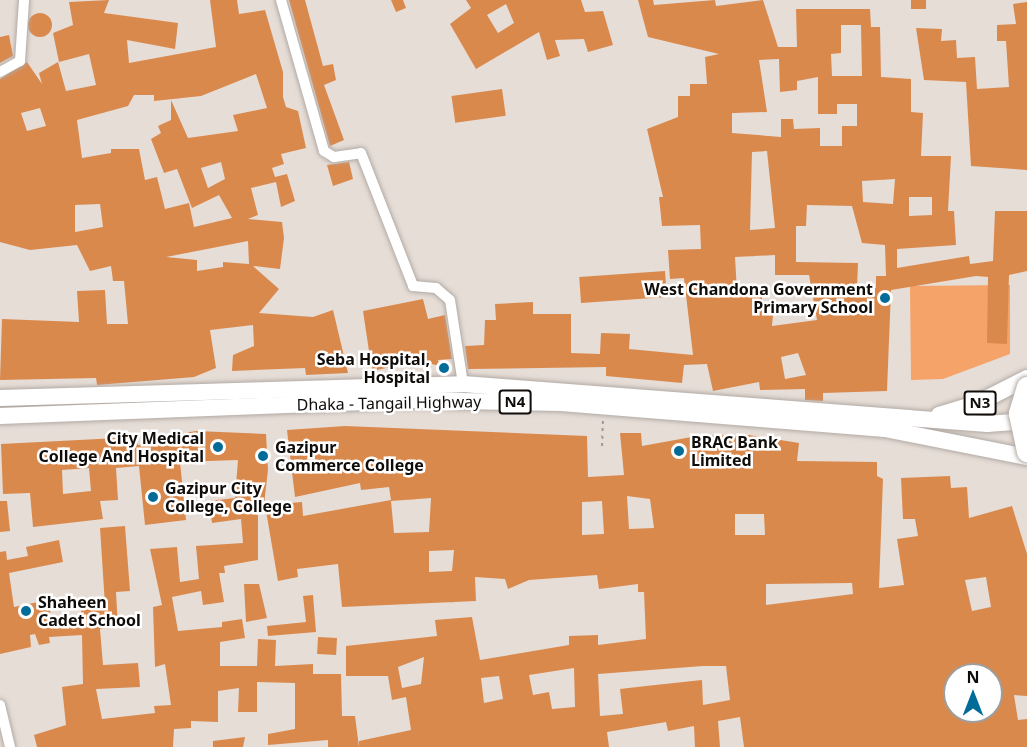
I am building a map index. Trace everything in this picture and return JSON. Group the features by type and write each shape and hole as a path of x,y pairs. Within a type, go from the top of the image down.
{"highway":[{"name":"N3","path":"929,418 976,404 1027,378"},
{"name":"Dhaka - Tangail Highway","path":"0,398 463,384 987,424 1027,421"},
{"path":"1027,387 1020,414 1027,454"},
{"name":"Dhaka - Tangail Highway","path":"0,416 410,400 607,407 885,429 1027,454"}],"street":[{"path":"0,72 20,61 24,0"},
{"path":"281,0 324,152 334,157 361,153 413,286 436,288 450,300 463,384"},
{"path":"0,705 10,747"}],"path":[{"path":"602,446 607,407"}],"shaded area":[{"path":"1010,285 1010,354 943,379 911,380 910,286"}],"building":[{"path":"109,0 104,13 178,23 175,49 127,40 129,63 216,47 210,0 237,0 239,14 265,10 283,72 283,97 286,107 298,111 306,148 281,154 284,164 272,168 275,177 287,174 295,201 281,207 276,182 251,188 258,215 248,219 282,222 284,238 280,269 253,266 279,289 259,313 313,317 333,310 348,373 306,375 305,368 232,371 233,355 254,346 253,325 210,330 216,368 194,377 97,385 96,378 0,380 2,319 79,322 77,291 105,290 107,324 128,324 124,281 113,281 111,266 90,271 77,245 30,250 0,242 0,79 27,62 42,84 39,73 58,62 66,91 96,85 89,54 59,62 53,33 73,25 69,2","holes":["256,74 267,108 233,115 238,131 188,138 171,100 171,120 158,126 161,133 151,139 164,173 177,169 192,208 219,195 232,218 194,227 189,203 165,209 157,177 145,180 139,149 111,149 111,153 82,158 77,120 128,106 134,95 154,95 154,101 201,96","40,108 46,126 27,131 21,113","221,162 225,179 208,188 201,168","100,204 103,227 75,232 75,205","248,241 249,264 223,262 223,267 197,271 197,260 166,257"]},
{"path":"289,0 305,0 323,66 333,64 336,80 324,85 344,140 330,146"},
{"path":"391,0 403,0 406,8 396,12"},
{"path":"466,0 581,0 585,12 603,11 613,45 588,52 584,39 555,40 560,56 547,60 539,32 476,69 450,24 471,8","holes":["506,4 514,23 498,33 487,15"]},
{"path":"638,0 653,0 654,5 715,0 716,6 763,0 778,47 797,47 796,9 870,9 871,27 880,27 881,77 911,79 911,112 923,113 921,156 951,156 948,211 954,211 956,245 897,249 897,268 969,256 970,264 993,261 995,211 1027,211 1027,271 1009,275 1007,344 987,343 988,277 976,276 891,290 887,391 823,393 823,401 805,400 805,389 760,390 759,382 713,391 707,364 684,365 682,383 606,376 606,367 468,369 465,346 484,345 485,320 496,320 495,304 533,302 533,314 571,314 571,353 600,354 601,333 630,334 629,349 693,355 684,278 670,279 668,250 701,249 700,225 662,226 659,197 663,197 647,129 678,117 678,96 690,96 690,84 707,84 705,57 719,54 648,37","holes":["841,25 861,25 862,76 832,76 831,54 841,53","779,59 780,92 797,90 797,81 818,77 818,114 837,114 837,104 857,104 857,126 842,126 842,146 820,146 820,128 794,129 793,119 781,119 781,137 732,133 732,113 767,112 759,60","767,151 775,228 750,230 752,152","895,179 893,204 863,202 862,181","909,197 932,197 932,215 909,216","807,205 852,206 862,243 885,245 886,276 876,276 876,288 857,287 858,263 796,262 796,226 806,226","775,255 775,275 809,275 817,320 772,326 774,304 762,303 762,291 737,292 735,257","798,353 806,375 785,379 781,357"]},
{"path":"911,0 926,0 926,9 911,9"},
{"path":"1027,2 1027,170 971,166 966,82 924,80 916,28 942,29 941,41 956,40 957,58 975,57 977,89 1009,87 1006,41 997,41 997,25 1016,24 1013,4"},
{"path":"40,13 45,14 51,20 51,30 45,36 40,37 35,36 29,30 28,25 29,20 35,14"},
{"path":"9,35 13,56 0,63 0,37"},
{"path":"502,89 506,116 455,123 451,96"},
{"path":"349,162 353,179 333,186 327,165"},
{"path":"665,271 667,297 581,303 579,277"},
{"path":"423,299 428,319 445,315 452,359 438,360 440,366 419,361 372,371 363,311"},
{"path":"345,426 587,436 588,477 624,475 620,433 641,433 642,446 697,436 749,435 799,443 797,461 877,462 877,476 883,479 879,588 904,585 897,539 918,536 915,519 903,519 901,478 950,476 951,488 967,487 969,518 1012,506 1027,554 1027,696 1014,695 1018,720 1027,719 1027,747 744,747 740,717 718,721 720,747 695,747 694,726 668,731 666,722 607,732 609,747 359,747 359,741 411,730 406,697 392,700 388,676 346,676 346,646 437,636 435,620 472,617 480,660 569,645 569,636 598,635 598,645 646,639 644,592 638,592 638,584 599,589 597,575 529,580 508,589 505,579 475,577 476,601 342,607 338,564 297,569 298,577 278,581 265,505 302,502 303,516 391,500 389,487 361,490 360,483 295,497 287,430","holes":["627,496 650,499 654,528 629,529","431,498 429,532 394,533 391,501","602,501 604,534 582,535 582,502","735,514 764,514 765,535 735,535","454,550 452,571 429,572 429,551","986,577 991,607 972,611 965,580","852,583 853,594 766,605 766,584","424,657 421,684 402,688 398,667","726,666 730,700 703,705 702,680 620,689 623,714 600,716 598,674","574,668 575,707 552,709 549,692 533,695 529,675","499,676 503,699 484,703 481,678"]},
{"path":"196,431 266,434 268,470 263,513 258,513 258,560 224,566 225,573 219,573 224,602 203,605 201,591 172,597 178,631 222,627 222,622 242,619 245,638 220,642 220,666 257,666 258,639 276,640 275,666 313,664 313,674 341,674 342,716 355,716 359,747 328,747 328,740 268,745 268,734 295,729 295,683 257,682 257,712 238,712 239,688 218,691 218,722 191,721 191,728 174,729 173,747 37,747 34,735 66,725 62,687 83,684 82,635 49,637 50,643 39,645 35,634 30,635 31,647 0,654 0,552 6,551 7,560 28,556 26,547 59,540 63,562 9,573 14,607 48,600 53,626 82,623 81,607 105,605 100,528 125,526 130,591 116,592 118,628 100,629 103,665 138,663 140,687 96,689 102,719 155,713 154,706 171,705 165,664 155,667 153,607 162,605 150,549 177,547 180,582 199,579 196,546 243,543 241,519 212,523 209,501 235,498 238,460 180,462 186,520 145,525 139,466 116,468 118,500 100,501 103,519 33,527 30,493 3,494 1,444 137,437 138,445 179,441 178,434","holes":["89,468 91,491 63,494 62,470"]},
{"path":"0,501 7,501 10,531 0,532"},
{"path":"244,584 259,584 267,618 246,622"},
{"path":"313,595 316,632 268,636 267,626 306,622 303,596"},
{"path":"318,637 337,638 336,655 317,654"},
{"path":"245,737 243,747 213,747 213,741"}],"place":[{"name":"West Chandona Government Primary School","path":"885,298"},
{"name":"Seba Hospital, Hospital","path":"444,368"},
{"name":"City Medical College And Hospital","path":"218,447"},
{"name":"BRAC Bank Limited","path":"679,451"},
{"name":"Gazipur Commerce College","path":"263,456"},
{"name":"Gazipur City College, College","path":"153,497"},
{"name":"Shaheen Cadet School","path":"26,611"}]}
